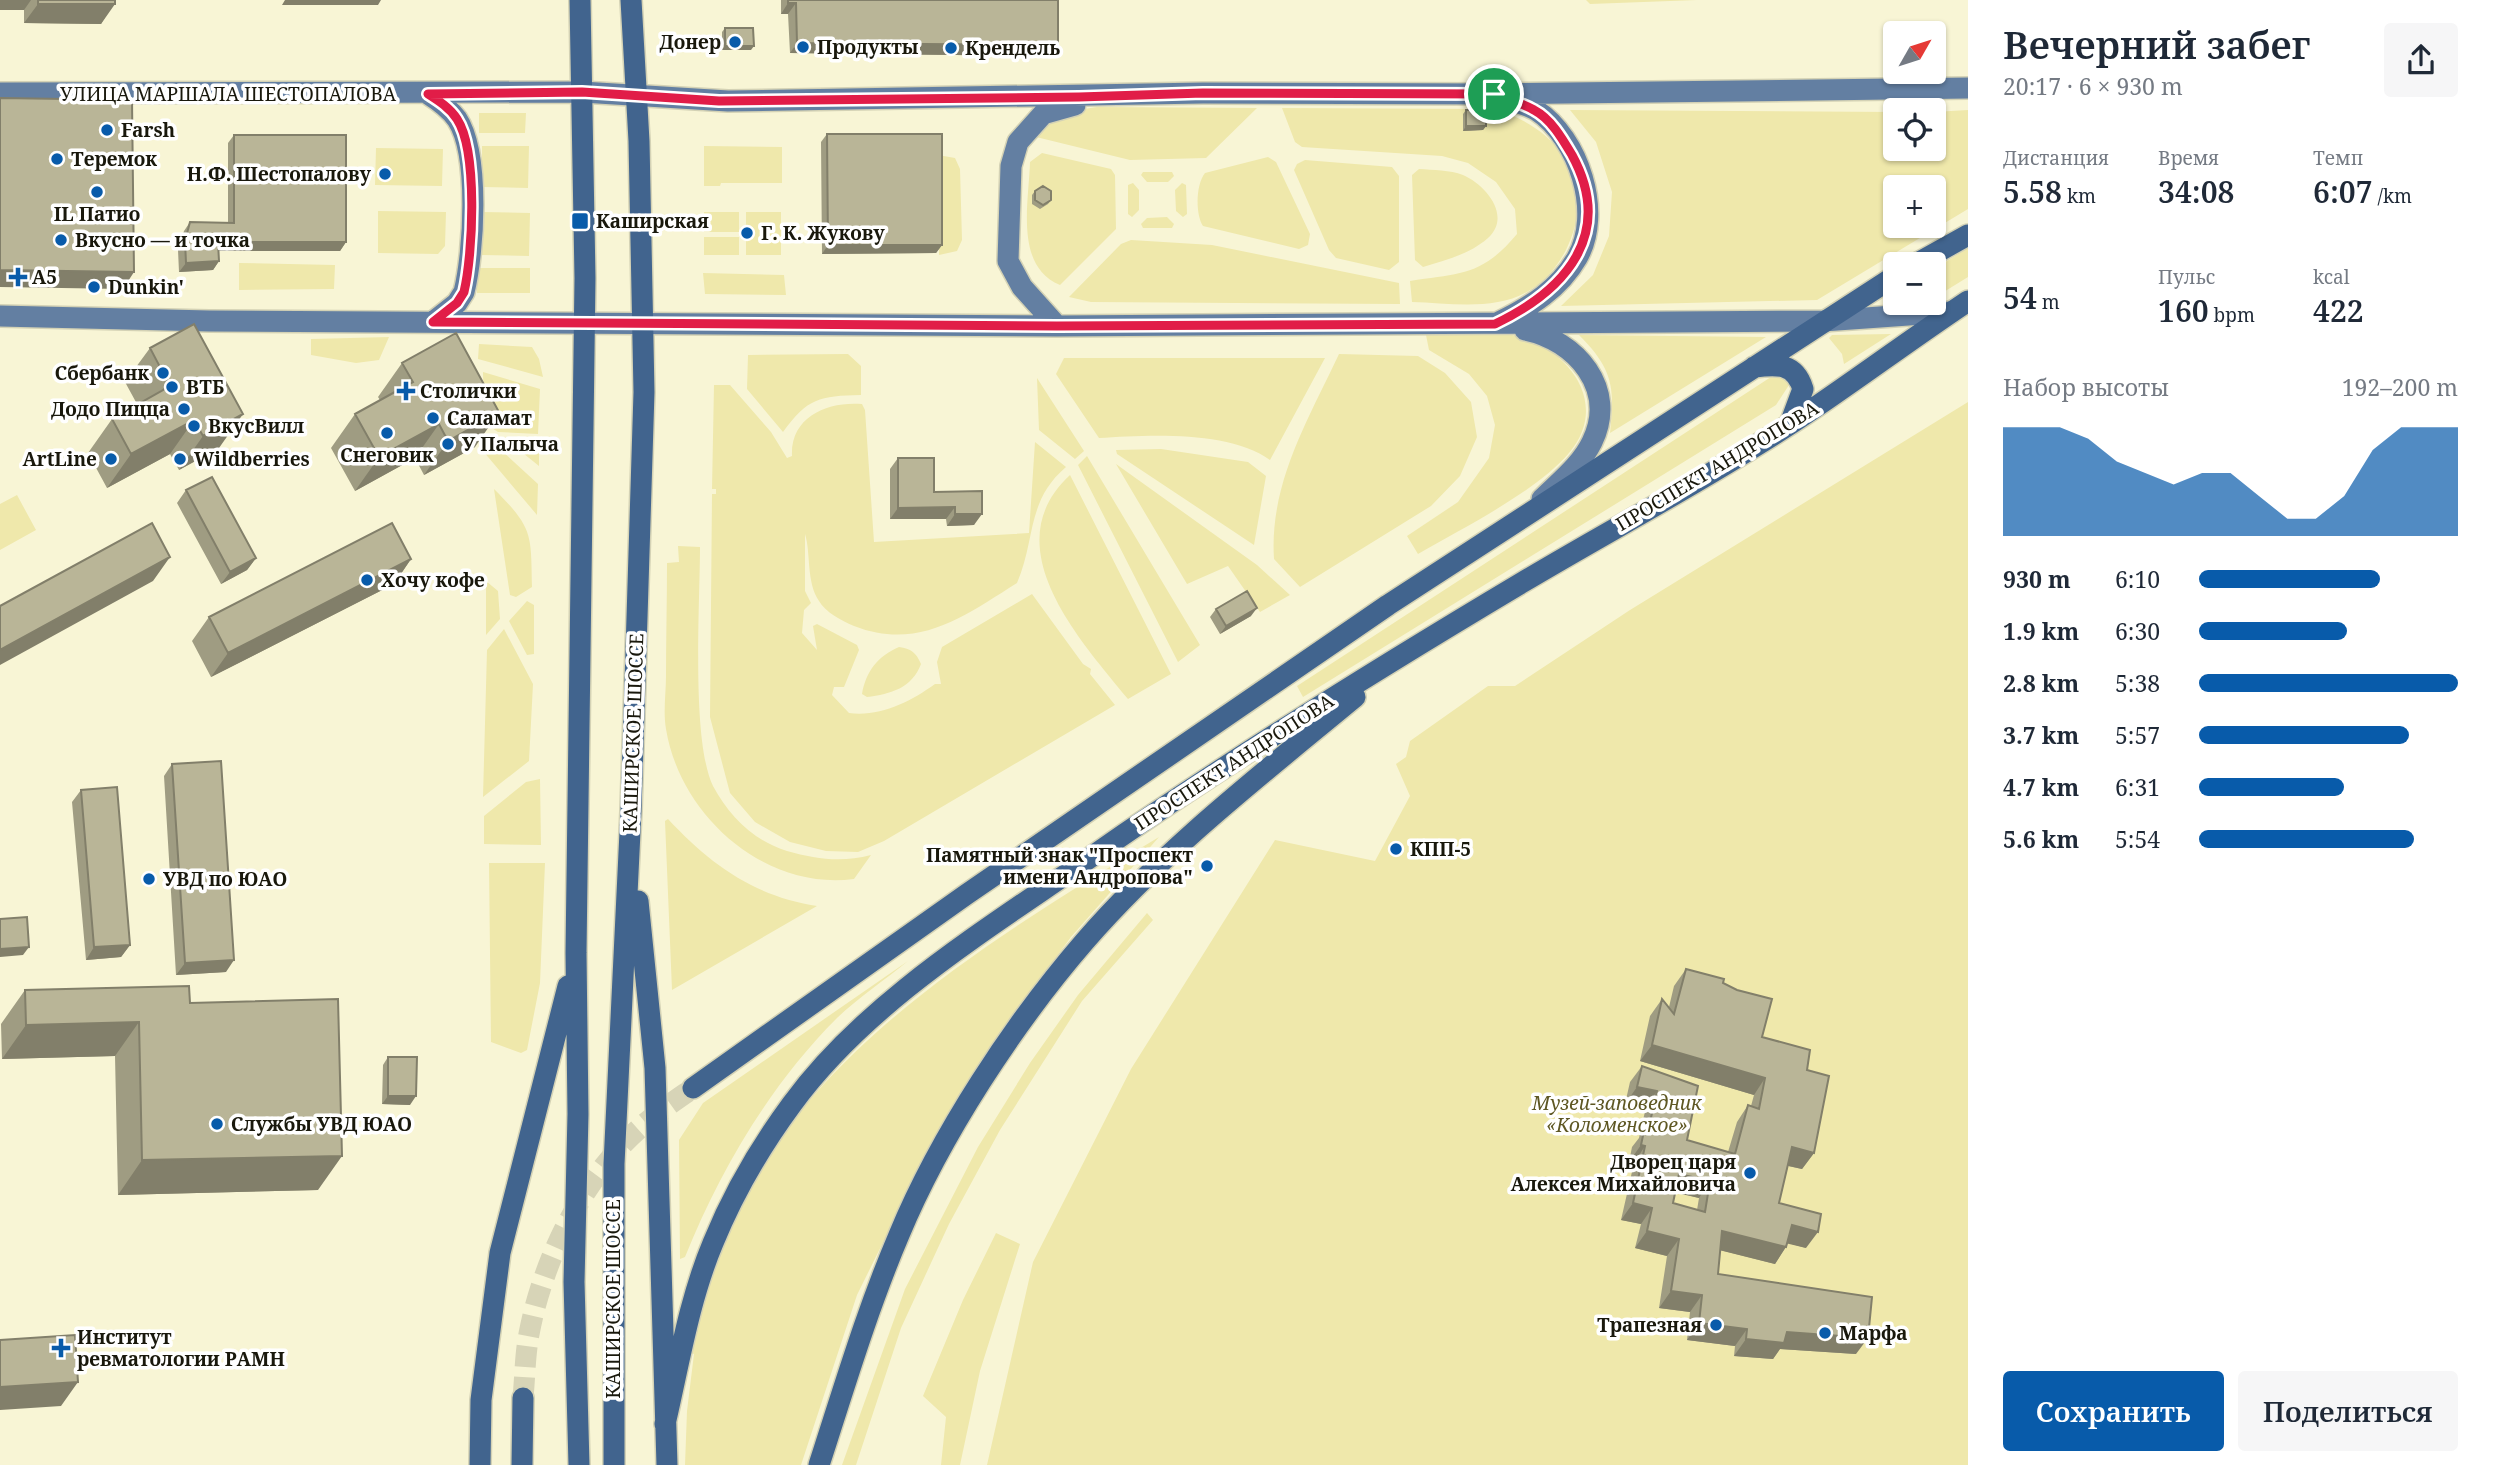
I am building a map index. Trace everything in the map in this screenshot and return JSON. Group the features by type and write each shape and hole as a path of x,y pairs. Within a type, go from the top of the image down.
{"main road":[{"name":"КАШИРСКОЕ ШОССЕ","path":"579,1465 574,1282 585,323 580,0"},
{"name":"КАШИРСКОЕ ШОССЕ","path":"614,1465 614,1164 631,819 643,323 631,0"},
{"name":"УЛИЦА МАРШАЛА ШЕСТОПАЛОВА","path":"0,93 582,92 719,101 1103,97 1203,93 1494,94 1968,88"},
{"path":"428,94 447,107 460,125 468,153 471,200 464,292 457,303 433,322"},
{"path":"1494,94 1536,110 1559,132 1581,172 1588,204 1585,239 1566,275 1524,310 1495,324"},
{"path":"1057,326 1022,287 1008,261 1010,166 1018,142 1043,114 1103,97"},
{"path":"1938,252 1968,235"},
{"name":"ПРОСПЕКТ АНДРОПОВА","path":"693,1088 967,894 1388,605 1883,284"},
{"path":"0,316 1057,326 1495,324 1823,321 1960,307"},
{"name":"ПРОСПЕКТ АНДРОПОВА","path":"665,1424 712,1245 762,1147 822,1067 896,999 981,933 1197,783 1418,645 1790,424 1960,307"},
{"path":"1495,324 1544,334 1563,344 1594,377 1600,397 1599,418 1592,441 1578,463 1529,512"},
{"path":"1751,367 1782,364 1796,374 1803,389 1790,424"},
{"path":"819,1465 851,1364 899,1234 954,1126 1019,1028 1085,942 1161,863 1226,805 1418,645"},
{"path":"631,819 655,1068 667,1465"},
{"path":"480,1465 482,1388 500,1253 576,953"},
{"path":"522,1465 523,1398"}],"green space":[{"path":"1586,0 1697,0 1590,4"},
{"path":"1097,107 1257,108 1206,158 1130,160 1032,136 1062,116"},
{"path":"1282,108 1493,109 1516,117 1537,129 1554,144 1567,161 1575,181 1578,202 1575,225 1566,250 1544,279 1514,298 1471,305 1412,302 1410,281 1457,274 1493,258 1517,234 1515,209 1496,182 1468,163 1442,156 1302,147 1295,142"},
{"path":"1570,110 1883,112 1883,161 1946,161 1946,111 1968,110 1968,209 1946,222 1946,175 1883,175 1883,238 1920,238 1897,252 1883,252 1883,260 1817,300 1561,306 1593,275 1609,236 1612,192 1596,142"},
{"path":"479,113 526,113 525,133 479,133"},
{"path":"482,146 529,146 528,188 482,187"},
{"path":"704,146 782,147 782,183 721,183 720,186 704,186"},
{"path":"376,148 443,149 442,186 375,185"},
{"path":"1042,153 1111,169 1115,175 1116,229 1060,285 1045,276 1036,263 1027,231 1030,162"},
{"path":"938,155 955,158 960,169 962,240 957,251 939,255"},
{"path":"1268,157 1276,162 1310,234 1308,245 1299,249 1203,226 1200,221 1198,191 1205,173"},
{"path":"1305,160 1392,167 1399,176 1399,262 1389,270 1336,258 1329,250 1294,170 1297,164"},
{"path":"1419,169 1463,175 1480,186 1497,211 1495,229 1488,238 1457,256 1423,267 1415,260 1412,175"},
{"path":"1143,172 1172,172 1174,176 1168,182 1147,182 1141,175"},
{"path":"1133,183 1139,190 1139,210 1132,217 1128,214 1128,185"},
{"path":"1182,183 1186,185 1187,214 1183,217 1176,211 1175,190"},
{"path":"378,211 446,212 445,246 438,254 378,253"},
{"path":"482,212 530,213 529,256 481,255"},
{"path":"704,212 739,212 739,232 704,232"},
{"path":"746,212 781,212 781,255 746,255"},
{"path":"1167,217 1174,224 1172,228 1143,228 1141,224 1147,218"},
{"path":"704,237 739,237 739,255 704,255"},
{"path":"1131,240 1212,245 1399,283 1400,304 1091,302 1069,297 1121,244"},
{"path":"1968,248 1968,277 1946,291 1946,262"},
{"path":"239,263 335,265 334,289 239,290"},
{"path":"477,268 530,268 530,293 477,293"},
{"path":"703,273 784,275 786,295 705,294"},
{"path":"1491,333 1532,341 1550,351 1577,379 1584,396 1586,415 1581,434 1569,453 1555,467 1519,495 1418,554 1407,536 1458,502 1489,458 1495,425 1487,396 1469,374 1429,350 1426,335"},
{"path":"1891,334 1844,364 1842,354 1829,338 1832,335"},
{"path":"1579,335 1766,337 1610,433 1612,403 1609,380 1599,358"},
{"path":"389,337 379,360 356,363 311,355 311,339"},
{"path":"479,344 532,347 539,359 543,377 478,359"},
{"path":"848,354 861,366 861,395 835,396 816,401 800,412 783,432 747,389 748,355"},
{"path":"1339,354 1418,356 1445,373 1471,402 1477,437 1460,476 1431,506 1300,587 1274,559 1278,505 1284,479 1303,428"},
{"path":"1064,358 1325,358 1270,460 1253,450 1211,439 1164,436 1099,438 1056,374"},
{"path":"483,372 540,389 538,434 498,432 484,423"},
{"path":"1781,374 1789,385 1776,405 1303,697 1297,686 1774,375"},
{"path":"1037,378 1084,451 1075,459 1039,430"},
{"path":"714,385 730,385 771,432 787,458 792,456 797,431 814,414 837,405 862,404 865,410 874,542 1029,533 1035,442 1066,467 1053,480 1038,507 1017,583 978,608 939,627 899,635 877,633 834,616 819,601 812,585 805,534 805,591 811,603 804,610 802,633 817,650 813,626 817,624 857,645 859,650 844,687 834,687 832,695 849,713 872,713 894,707 935,684 941,684 937,662 942,647 1032,594 1083,664 1091,669 1090,674 1115,705 884,841 858,852 826,851 790,842 755,822 730,793 710,717 712,494 716,494 716,489 712,489"},
{"name":"Музей-заповедник «Коломенское»","path":"1968,402 1968,1465 987,1465 1033,1262 1131,1069 1275,840 1375,861 1410,796 1396,764 1406,757 1410,741 1488,686 1515,686 1630,610"},
{"path":"503,437 539,439 539,466"},
{"path":"488,438 538,484 537,515 483,451"},
{"path":"1161,449 1248,462 1266,476 1254,545 1117,454 1116,450"},
{"path":"1087,456 1200,645 1178,662 1078,465"},
{"path":"1116,464 1257,565 1290,595 1260,612 1228,566 1187,584"},
{"path":"1070,475 1171,674 1128,699 1068,621 1052,592 1042,562 1040,532 1048,503"},
{"path":"494,489 523,523 530,543 532,587 516,597 510,595"},
{"path":"17,495 36,530 0,550 0,504"},
{"path":"678,546 700,547 699,705 706,765 713,786 744,826 775,847 829,859 871,855 854,879 821,880 789,873 759,859 732,841 708,817 689,790 674,761 665,716 667,563 679,562"},
{"path":"486,581 498,591 500,619 486,635"},
{"path":"527,601 534,605 534,654 527,655 509,621"},
{"path":"504,629 533,684 529,761 483,797 487,650"},
{"path":"899,647 913,652 921,664 912,679 892,692 867,697 862,694 874,665"},
{"path":"540,779 541,845 484,844 484,816 526,782"},
{"path":"668,819 701,851 735,876 773,895 817,906 672,990 665,821"},
{"path":"1159,837 1071,937 989,1049 909,1190 857,1295 801,1465 685,1465 687,1411 694,1354 691,1353 710,1275 720,1245 747,1193 795,1119 858,1049 938,982 1026,920"},
{"path":"489,863 545,863 540,983 527,1050 521,1053 491,1042"},
{"path":"1147,913 1153,920 1082,1001 1000,1130 949,1224 901,1328 856,1465 842,1465 905,1289 978,1147 1030,1063 1078,995"},
{"path":"908,961 837,1018 790,1071 749,1130 714,1192 685,1257 680,1259 679,1140 703,1103"},
{"path":"996,1233 1020,1244 980,1371 960,1465 941,1465 946,1417 923,1396 963,1300"}],"building":[{"path":"38,0 115,0 115,4 38,4"},
{"path":"788,0 1058,0 1058,45 797,43 796,3 788,3"},
{"path":"725,28 753,28 754,46 725,46"},
{"path":"0,98 132,100 134,272 0,270"},
{"path":"1466,110 1486,110 1486,126 1466,126"},
{"path":"827,134 942,134 942,245 828,245"},
{"path":"234,135 346,135 346,242 218,242 219,261 186,263 185,241 190,222 234,223"},
{"path":"1043,186 1051,191 1051,200 1043,205 1035,200 1035,191"},
{"path":"194,324 243,414 203,436 194,420 131,454 112,419 170,386 150,348"},
{"path":"456,333 499,412 448,441 439,424 379,457 355,414 413,382 402,363"},
{"path":"898,458 934,458 934,492 982,491 982,514 955,514 955,507 898,508"},
{"path":"212,477 256,558 230,572 186,490"},
{"path":"152,523 170,557 0,650 0,606"},
{"path":"392,523 411,559 228,653 209,617"},
{"path":"1247,591 1257,608 1226,626 1216,609"},
{"path":"221,761 234,960 185,963 172,764"},
{"path":"117,787 130,945 94,947 81,790"},
{"path":"27,917 29,947 0,949 0,919"},
{"name":"Дворец царя Алексея Михайловича","path":"1686,969 1724,979 1723,983 1737,990 1772,999 1762,1037 1810,1050 1807,1070 1829,1076 1814,1153 1792,1147 1779,1203 1821,1214 1818,1232 1792,1225 1786,1247 1722,1231 1718,1274 1872,1297 1868,1338 1787,1332 1784,1343 1746,1339 1747,1329 1699,1323 1702,1295 1671,1291 1679,1239 1647,1231 1652,1208 1633,1203 1645,1146 1641,1145 1644,1131 1648,1131 1657,1091 1637,1087 1642,1066 1698,1086 1687,1140 1735,1154 1748,1105 1759,1109 1765,1078 1652,1045 1662,999 1674,1014","holes":["1679,1174 1710,1181 1705,1212 1673,1203"]},
{"name":"Службы УВД ЮАО","path":"189,986 190,1003 338,999 342,1156 142,1160 139,1022 26,1025 25,990"},
{"path":"388,1057 417,1057 416,1096 388,1096"},
{"path":"75,1335 78,1382 0,1387 0,1340"}],"tunnel":[{"path":"523,1398 528,1342 535,1306 555,1249 569,1221 601,1169 621,1147 648,1121 693,1088"}],"place":[{"name":"Донер","path":"735,42"},
{"name":"Продукты","path":"803,47"},
{"name":"Крендель","path":"951,48"},
{"name":"Farsh","path":"107,130"},
{"name":"Теремок","path":"57,159"},
{"name":"Н.Ф. Шестопалову","path":"385,174"},
{"name":"IL Патио","path":"97,192"},
{"name":"Каширская","path":"580,221"},
{"name":"Г. К. Жукову","path":"747,233"},
{"name":"Вкусно — и точка","path":"61,240"},
{"name":"А5","path":"18,277"},
{"name":"Dunkin'","path":"94,287"},
{"name":"Сбербанк","path":"163,373"},
{"name":"ВТБ","path":"172,387"},
{"name":"Столички","path":"406,391"},
{"name":"Додо Пицца","path":"184,409"},
{"name":"Саламат","path":"433,418"},
{"name":"ВкусВилл","path":"194,426"},
{"name":"Снеговик","path":"387,433"},
{"name":"У Палыча","path":"448,444"},
{"name":"ArtLine","path":"111,459"},
{"name":"Wildberries","path":"180,459"},
{"name":"Хочу кофе","path":"367,580"},
{"name":"КПП-5","path":"1396,849"},
{"name":"Памятный знак \"Проспект имени Андропова\"","path":"1207,866"},
{"name":"УВД по ЮАО","path":"149,879"},
{"name":"Службы УВД ЮАО","path":"217,1124"},
{"name":"Дворец царя Алексея Михайловича","path":"1750,1173"},
{"name":"Трапезная","path":"1716,1325"},
{"name":"Марфа","path":"1825,1333"},
{"name":"Институт ревматологии РАМН","path":"61,1348"}],"route":[{"path":"582,92 728,101 917,100 1203,93 1494,94 1536,110 1559,132 1581,172 1588,204 1585,239 1566,275 1548,293 1524,310 1495,324 1057,326 433,322 457,303 464,292 471,235 471,200 468,153 460,125 447,107 428,94 582,92"}]}
